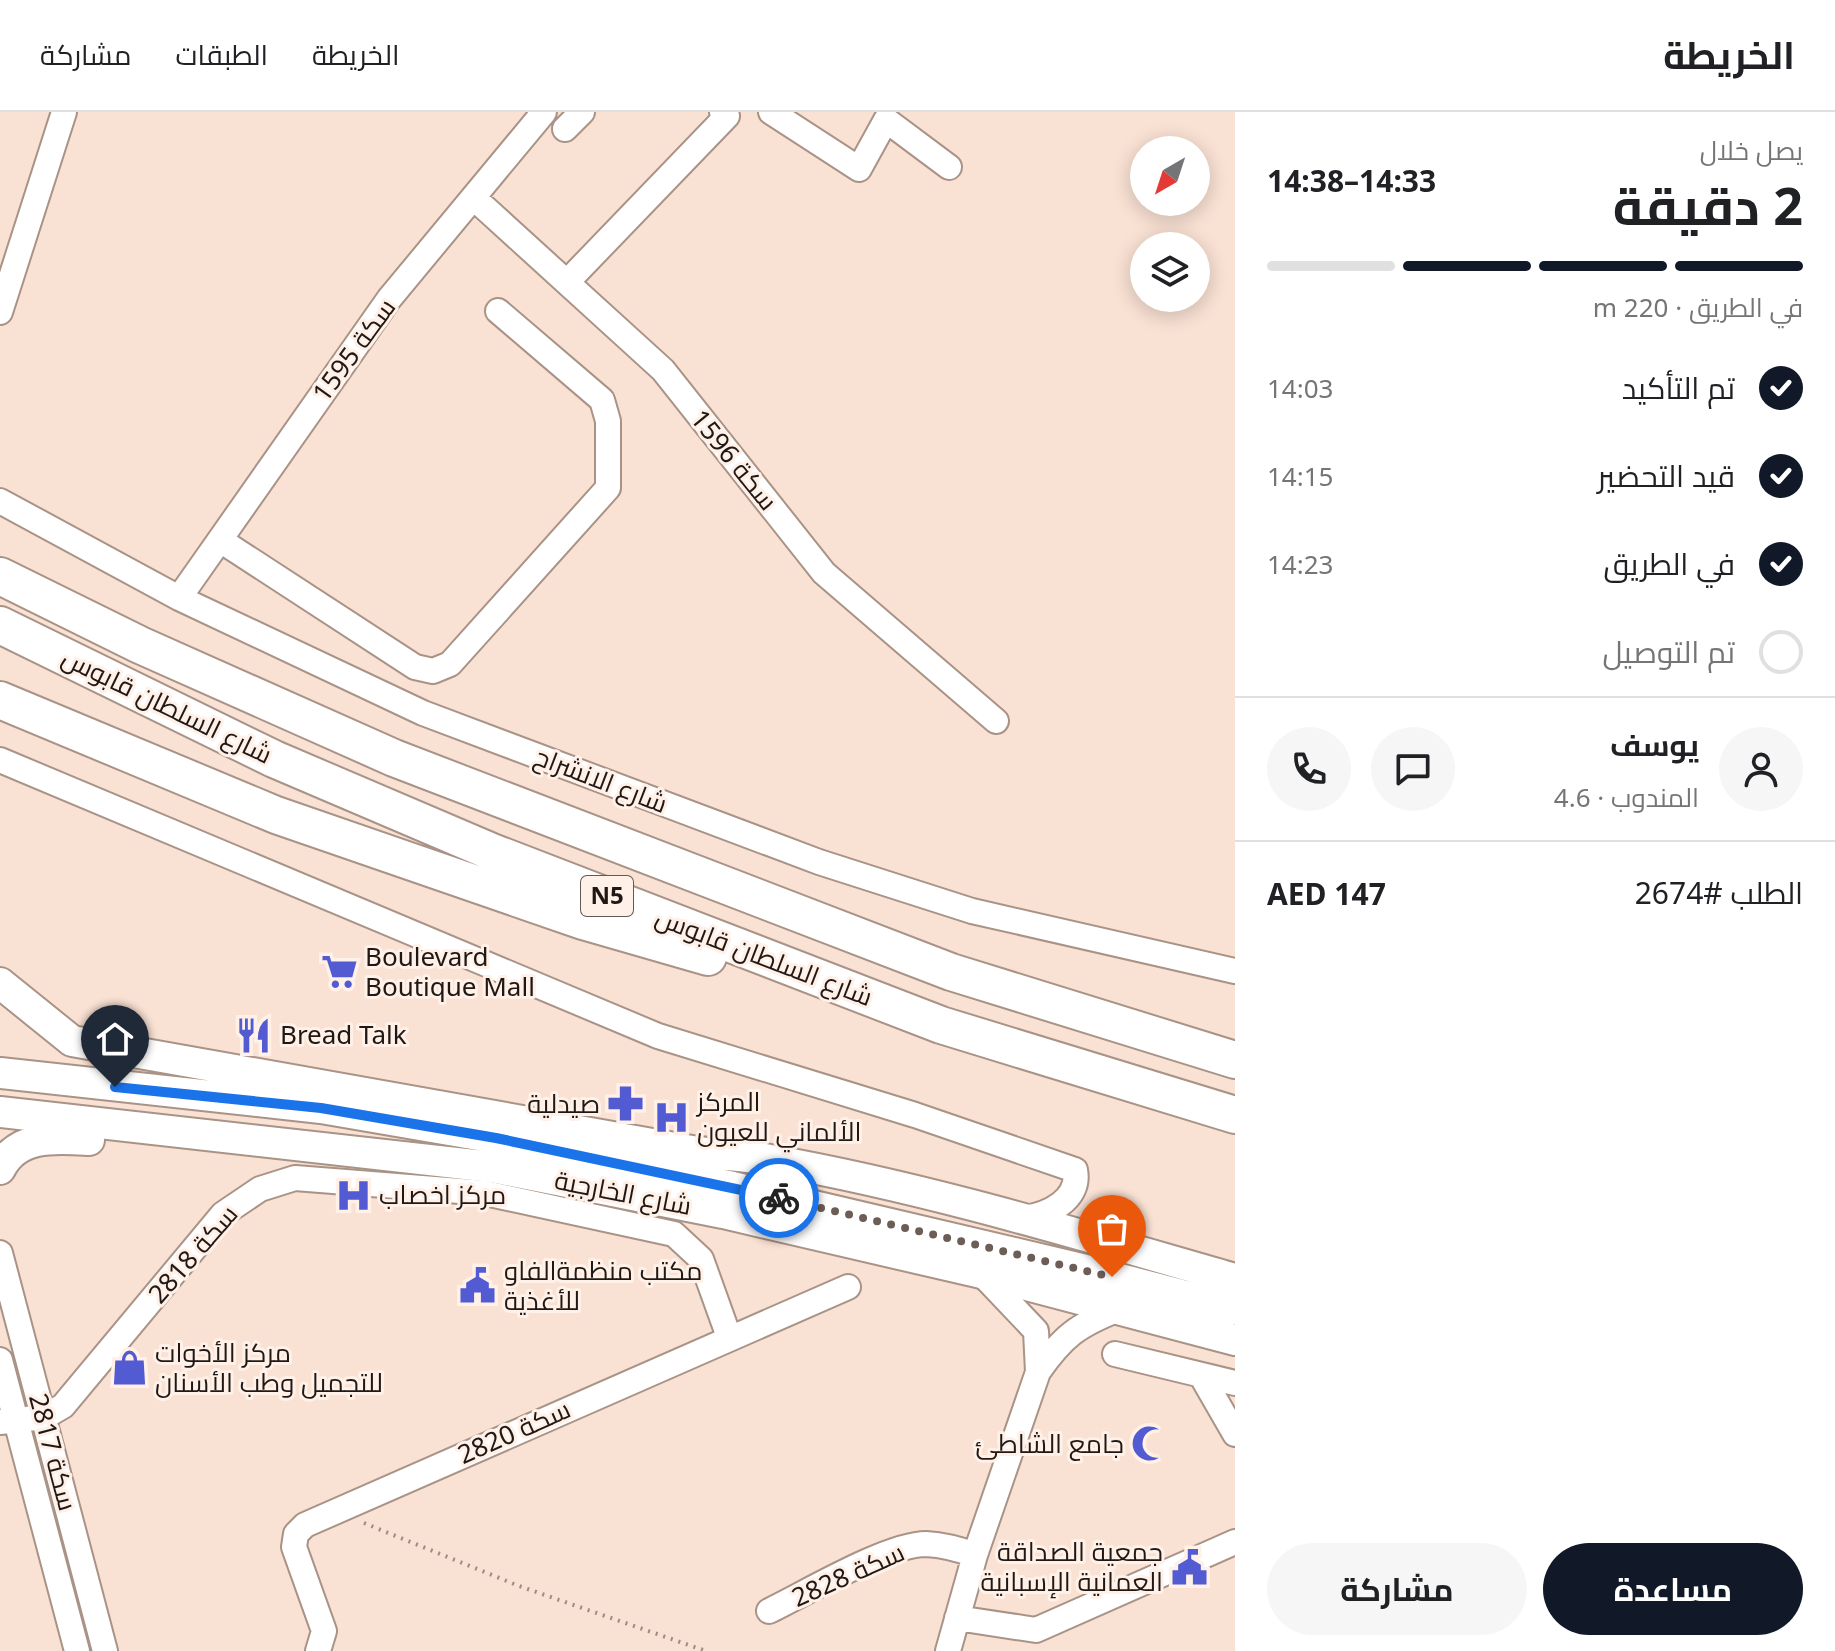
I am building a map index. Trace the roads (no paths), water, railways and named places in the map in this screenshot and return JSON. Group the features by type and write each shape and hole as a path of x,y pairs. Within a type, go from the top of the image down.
{"highway":[{"name":"شارع السلطان قابوس","path":"0,576 140,645 394,758 951,972 1235,1060"},
{"name":"شارع السلطان قابوس","path":"0,625 274,759 434,827 941,1025 1235,1115"},
{"path":"7,705 276,815 583,921 941,1025"}],"main road":[{"path":"0,983 72,1041 701,1153 766,1159 1024,1218 1235,1279"},
{"name":"شارع الخارجية","path":"0,1073 321,1108 496,1138 733,1187 1082,1269 1235,1309"},
{"name":"شارع الخارجية","path":"0,1112 492,1167 723,1213 981,1273 1235,1340"},
{"path":"0,1169 15,1150 31,1141 57,1138 220,1151 284,1145"},
{"path":"733,1187 760,1182 860,1197 926,1195"}],"street":[{"path":"0,312 64,112"},
{"name":"سكة 1595","path":"179,598 389,299 544,112"},
{"path":"568,281 727,116 722,112"},
{"path":"771,112 859,169 886,120 949,167"},
{"name":"سكة 1596","path":"474,198 663,370 824,573 996,721"},
{"path":"220,540 415,667 433,671 450,664 608,488 608,421 602,400 498,311"},
{"name":"شارع الانشراح","path":"0,501 179,598 423,713 819,862 972,911 1235,971"},
{"path":"0,760 658,1036 915,1115 1075,1170 1077,1176 1069,1195 1056,1208 1044,1215 1024,1218"},
{"name":"سكة 2818","path":"8,1422 44,1417 63,1406 223,1214 253,1192 295,1178 485,1193 674,1234 701,1259 729,1337"},
{"name":"سكة 2817","path":"0,1253 105,1651"},
{"path":"981,1273 1036,1331 1038,1372"},
{"name":"سكة 2820","path":"318,1651 324,1631 294,1547 296,1534 305,1525 848,1287"},
{"path":"948,1651 975,1555 1038,1372 1056,1346 1073,1329 1119,1309"},
{"path":"1115,1354 1235,1383"},
{"name":"سكة 2817","path":"0,1360 8,1422 77,1651"},
{"path":"1201,1375 1235,1434"},
{"path":"957,1618 1036,1630 1235,1542"},
{"name":"سكة 2828","path":"769,1611 897,1549 923,1544 955,1547 975,1555"}],"place":[{"name":"Boulevard Boutique Mall","path":"339,972"},
{"name":"Bread Talk","path":"254,1035"},
{"name":"صيدلية","path":"626,1104"},
{"name":"المركز الألماني للعيون","path":"671,1117"},
{"name":"مركز اخصاب","path":"353,1195"},
{"name":"مكتب منظمةالفاو للأغذية","path":"478,1286"},
{"name":"مركز الأخوات للتجميل وطب الأسنان","path":"129,1368"},
{"name":"جامع الشاطئ","path":"1150,1444"},
{"name":"جمعية الصداقة العمانية الإسبانية","path":"1189,1567"}]}
